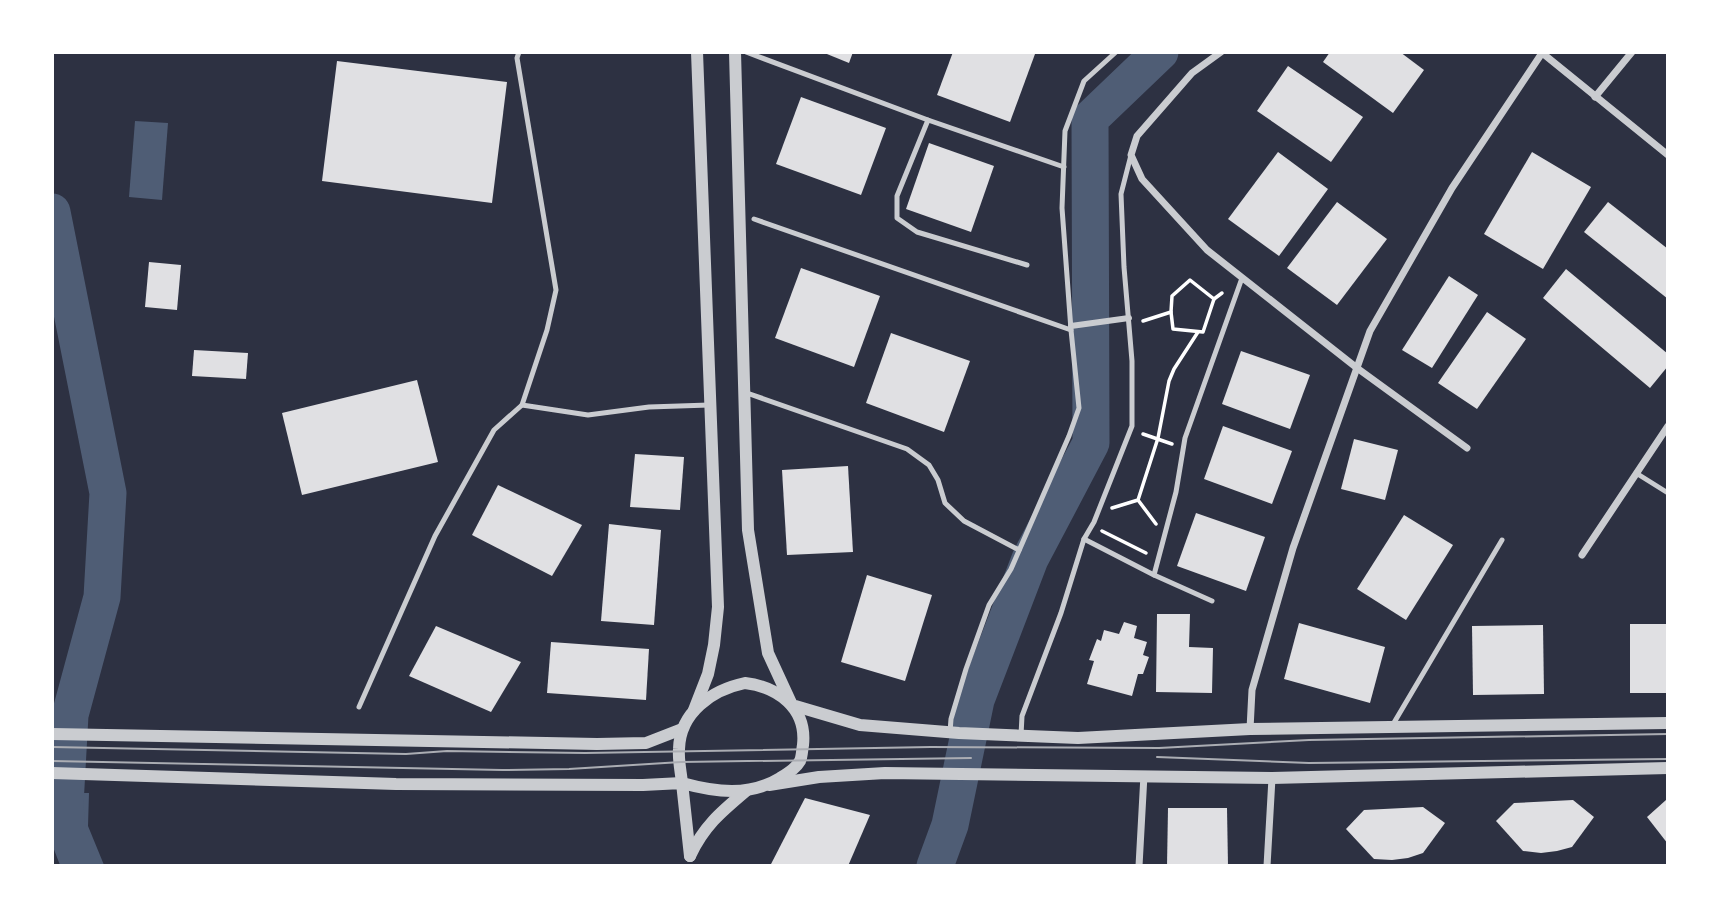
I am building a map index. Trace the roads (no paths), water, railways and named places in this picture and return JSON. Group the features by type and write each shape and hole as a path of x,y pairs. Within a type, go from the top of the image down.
{"street":[{"path":"688,861 678,750 682,729 694,710 708,674 718,607 697,52"},
{"path":"735,52 748,530 768,653 800,720 803,738 801,760 769,785"},
{"path":"1221,52 1192,73 1137,136 1132,155 1142,179 1206,250 1357,368 1467,448"},
{"path":"1595,97 1632,52"},
{"path":"1250,729 1252,690 1293,548 1370,331 1446,200 1542,53 1668,155"},
{"path":"1071,328 1129,321"},
{"path":"1583,555 1668,426"},
{"path":"694,710 726,687 745,683 763,685 779,692 792,705 860,725 996,735 1078,738 1250,729 1668,723"},
{"path":"52,734 597,744 646,743 682,729"},
{"path":"52,774 396,784 682,783 708,790 746,791 833,776 885,773 1272,778 1668,768"},
{"path":"1139,866 1144,775"},
{"path":"1266,866 1272,778"},
{"path":"688,861 698,839 714,818 746,791"}],"lane":[{"path":"359,707 435,536 495,430 522,405 547,330 556,290 517,58 519,52"},
{"path":"747,52 928,120 1064,167"},
{"path":"954,733 951,719 989,605 1011,569 1080,408 1062,208 1065,131 1084,81 1116,52"},
{"path":"928,120 897,196 897,218 917,233 1027,265"},
{"path":"1021,736 1022,716 1061,613 1084,539 1131,431 1132,361 1121,194 1132,155"},
{"path":"754,219 1071,328"},
{"path":"1154,575 1176,492 1185,438 1242,278"},
{"path":"744,392 907,449 929,465 938,480 945,503 964,521 1019,550"},
{"path":"522,405 588,415 649,407 710,405"},
{"path":"1636,473 1668,493"},
{"path":"1084,539 1154,575 1212,600"},
{"path":"1390,729 1502,540"}],"water":[{"path":"135,121 168,123 162,200 129,197"},
{"path":"53,793 89,793 88,826 104,865 60,865 53,847"}],"waterway":[{"path":"935,866 950,825 976,700 1030,559 1091,443 1090,119 1160,52"},
{"path":"52,212 108,493 102,597 70,715 65,805 67,830 82,866"}],"tram line":[{"path":"52,747 406,754 447,751 585,753 931,747 1159,748 1309,740 1668,734"},
{"path":"1157,757 1309,763 1668,759"},
{"path":"52,761 502,770 681,762 971,758"}]}
